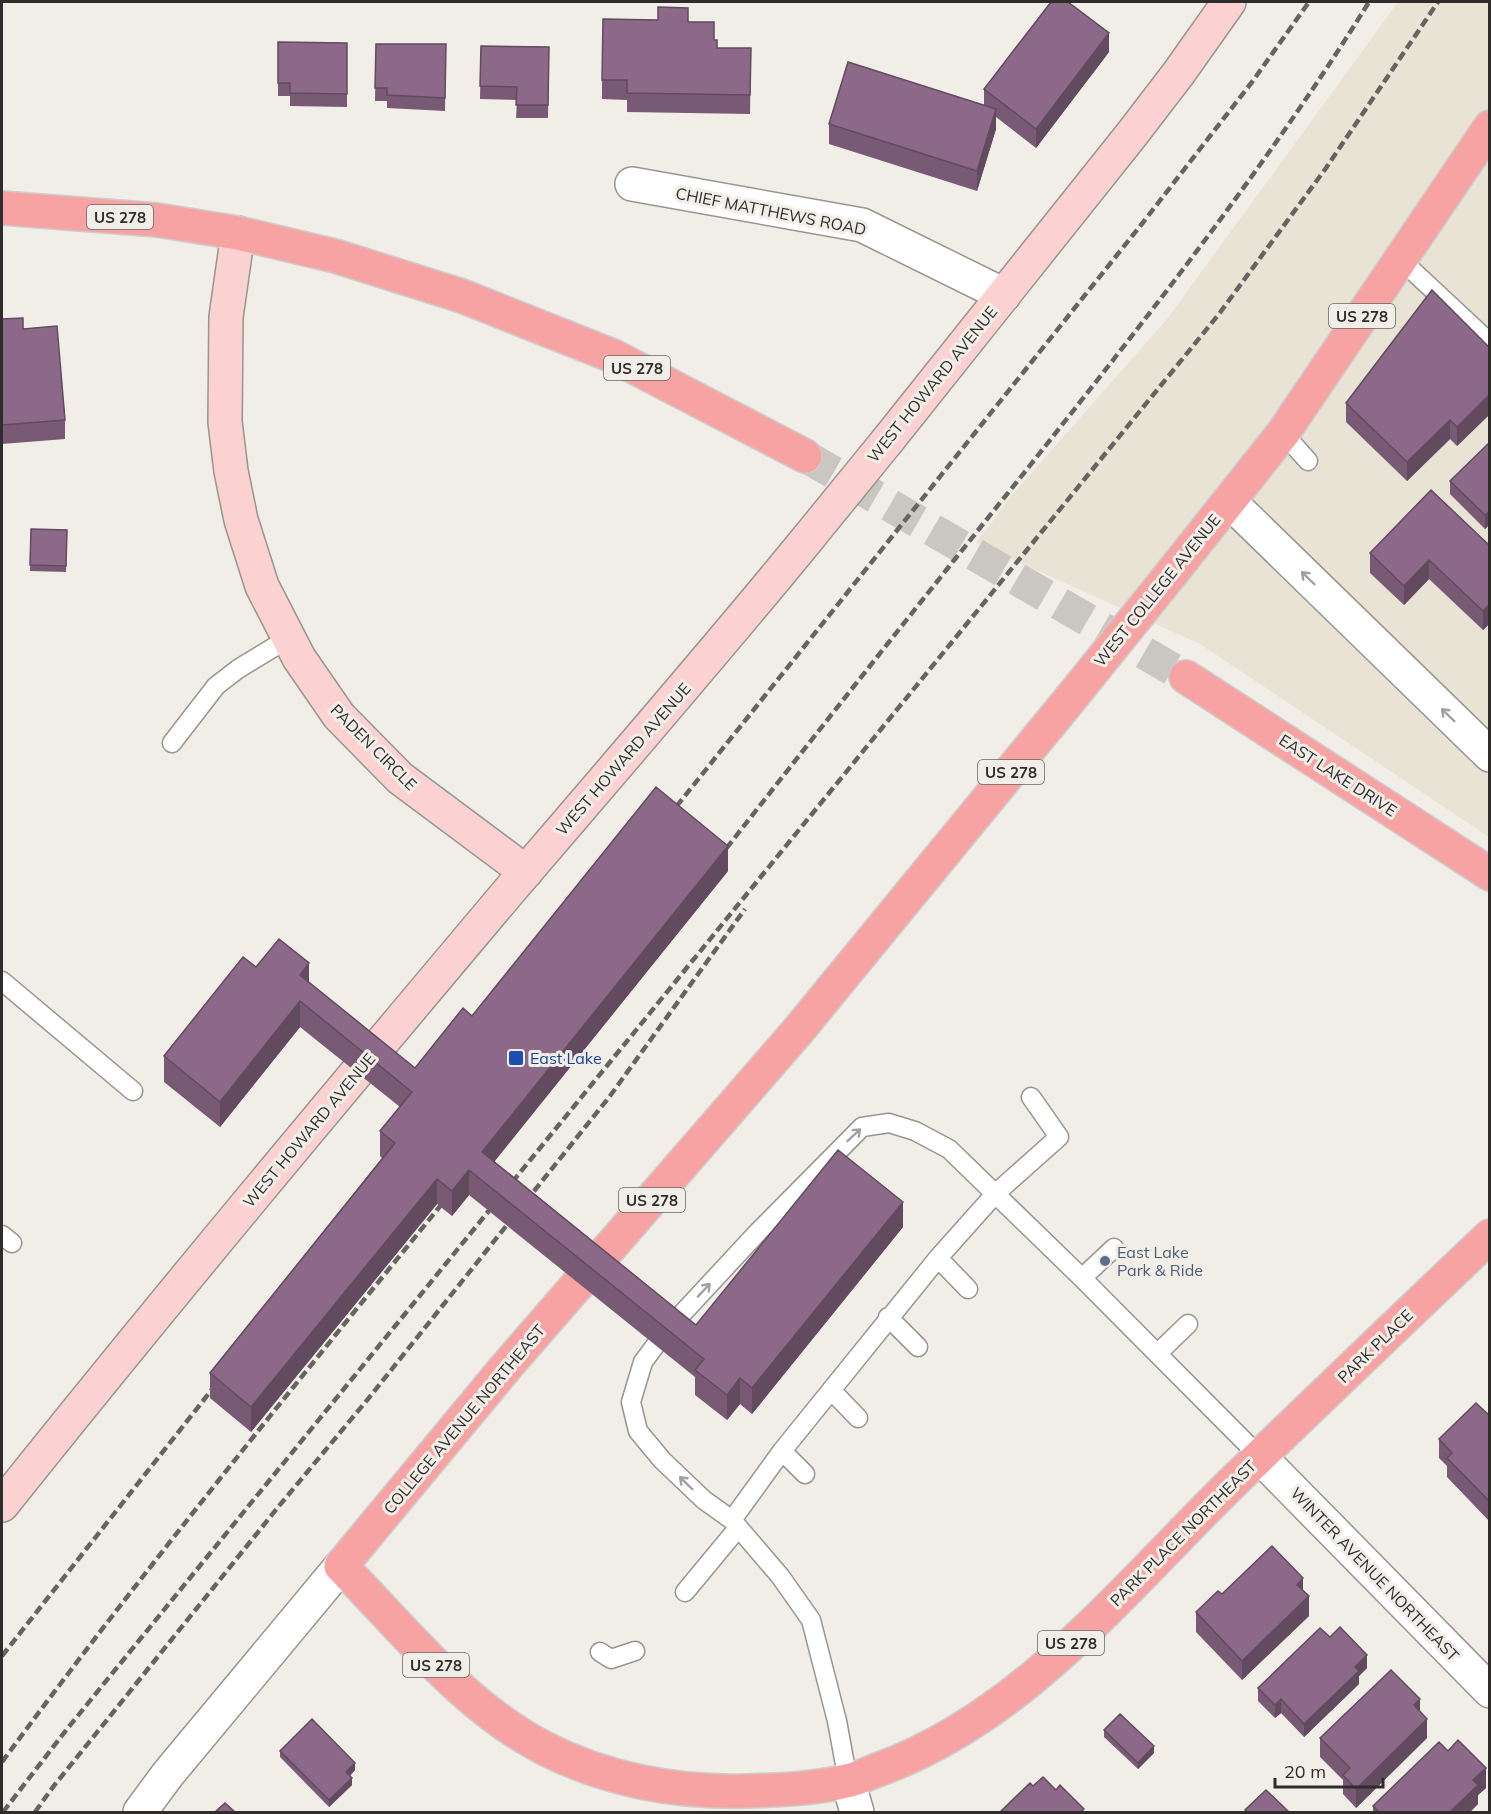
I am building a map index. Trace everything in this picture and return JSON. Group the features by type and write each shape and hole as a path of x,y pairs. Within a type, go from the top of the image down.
{"main road":[{"name":"WEST HOWARD AVENUE","path":"2,1505 138,1335 526,872 719,647 809,537 1178,74 1229,2"},
{"name":"WEST COLLEGE AVENUE","path":"797,1032 1075,693 1283,433 1490,128"},
{"name":"US 278","path":"2,208 157,220 238,233 335,256 462,296 613,356 805,456"},
{"name":"PADEN CIRCLE","path":"238,233 226,317 225,422 231,471 241,520 262,586 299,658 339,716 400,778 526,872"},
{"name":"EAST LAKE DRIVE","path":"1186,677 1484,875"},
{"name":"COLLEGE AVENUE NORTHEAST","path":"341,1566 506,1367 797,1032"},
{"name":"PARK PLACE","path":"1260,1457 1490,1236"},
{"name":"PARK PLACE NORTHEAST","path":"341,1566 438,1668 499,1721 544,1748 601,1772 663,1787 729,1791 787,1790 848,1781 907,1759 961,1731 1020,1689 1094,1621 1260,1457"}],"street":[{"name":"CHIEF MATTHEWS ROAD","path":"632,184 862,225 1004,295"},
{"path":"1229,501 1490,756"},
{"name":"WINTER AVENUE NORTHEAST","path":"1260,1457 1490,1691"},
{"name":"COLLEGE AVENUE NORTHEAST","path":"140,1812 168,1774 341,1566"},
{"path":"848,1781 857,1812"}],"lane":[{"path":"1400,259 1490,343"},
{"path":"1283,433 1308,461"},
{"path":"172,742 216,686 238,669 289,638"},
{"path":"2,981 133,1091"},
{"path":"685,1592 735,1524 782,1451 888,1317 996,1192 1059,1137 1032,1096"},
{"path":"848,1781 837,1721 810,1620 780,1576 735,1524 687,1484 662,1460 638,1431 631,1402 643,1362 666,1331 758,1232 862,1127 889,1123 915,1131 949,1149 996,1192 1260,1457"},
{"path":"1082,1278 1113,1248"},
{"path":"938,1258 968,1289"},
{"path":"888,1317 918,1347"},
{"path":"1158,1353 1188,1324"},
{"path":"831,1390 858,1418"},
{"path":"782,1451 805,1474"},
{"path":"600,1652 611,1659 635,1652"}],"shaded area":[{"path":"1398,2 1489,2 1489,837 1200,644 976,543 1013,494 1167,319"}],"building":[{"path":"1051,2 1068,2 1109,33 1036,129 984,89"},
{"path":"658,7 688,8 688,22 714,22 714,40 717,40 717,48 751,48 750,95 627,93 627,80 602,80 603,19 658,20"},
{"path":"278,42 347,43 347,94 290,93 290,83 278,83"},
{"path":"376,44 446,44 445,98 387,95 387,88 375,88"},
{"path":"481,46 549,47 548,105 516,105 517,87 480,86"},
{"path":"848,62 996,109 977,171 829,124"},
{"path":"1432,290 1490,348 1490,394 1457,427 1450,420 1407,462 1346,403"},
{"path":"23,318 23,329 57,326 65,420 2,425 2,319"},
{"path":"1490,442 1490,511 1485,515 1450,481"},
{"path":"1431,490 1490,546 1490,604 1483,611 1429,560 1404,586 1370,553"},
{"path":"31,529 67,530 66,566 30,565"},
{"path":"656,787 728,846 482,1152 696,1325 838,1150 903,1202 752,1388 740,1378 727,1395 695,1370 704,1359 469,1170 452,1191 437,1179 251,1407 210,1373 395,1143 380,1131 412,1092 300,1001 220,1102 164,1056 243,957 256,967 279,939 309,963 300,975 415,1068 463,1008 472,1016"},
{"path":"1476,1403 1490,1416 1490,1502 1447,1458 1452,1453 1439,1439"},
{"path":"1272,1546 1303,1578 1297,1585 1309,1596 1242,1661 1196,1612 1218,1591 1222,1594"},
{"path":"1340,1627 1367,1655 1355,1667 1359,1671 1304,1724 1281,1699 1275,1705 1258,1688 1320,1628 1330,1637"},
{"path":"1391,1670 1420,1699 1414,1705 1427,1719 1356,1789 1343,1775 1350,1768 1320,1738"},
{"path":"1120,1714 1154,1746 1138,1763 1104,1730"},
{"path":"312,1719 355,1763 346,1772 352,1778 329,1800 280,1751"},
{"path":"1458,1740 1486,1768 1473,1780 1478,1785 1450,1812 1379,1812 1373,1806 1439,1742 1448,1751"},
{"path":"1043,1777 1056,1790 1060,1785 1084,1809 1081,1812 1000,1812 1030,1783 1033,1786"},
{"path":"1266,1790 1289,1812 1248,1812 1245,1810"},
{"path":"225,1803 235,1812 215,1812"}],"tunnel":[{"path":"805,456 1186,677"}],"railway":[{"path":"668,817 1141,225 1252,82 1309,2"},
{"path":"718,859 1159,301 1289,124 1369,2"},
{"path":"3,1812 67,1729 1219,314 1326,168 1438,2"},
{"path":"35,1812 610,1096 745,909"},
{"path":"2,1762 167,1546 450,1194"},
{"path":"2,1656 221,1378"}],"place":[{"name":"East Lake","path":"516,1058"},
{"name":"East Lake Park & Ride","path":"1105,1261"}]}
